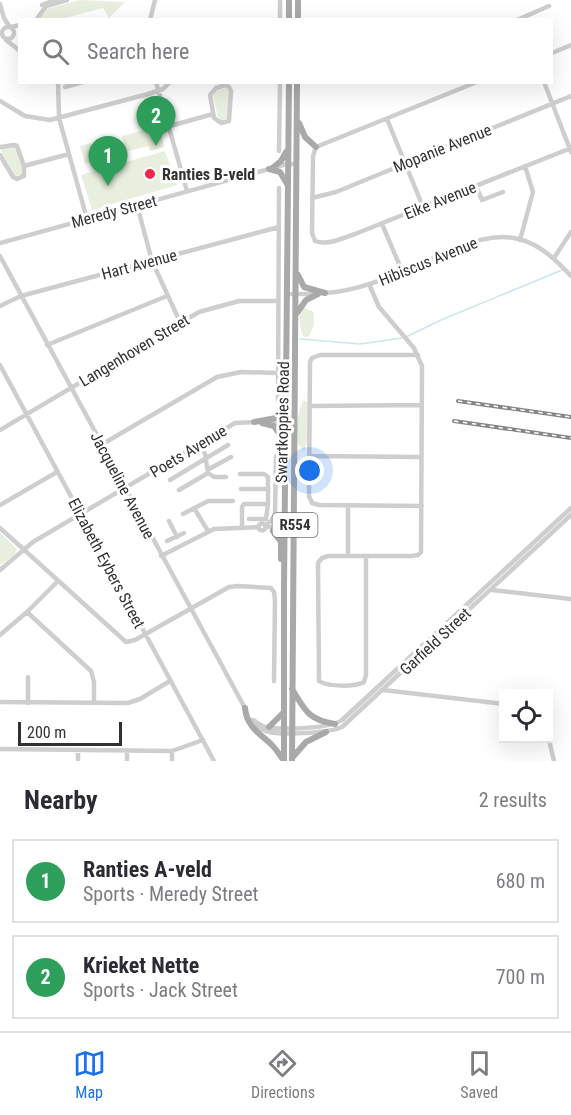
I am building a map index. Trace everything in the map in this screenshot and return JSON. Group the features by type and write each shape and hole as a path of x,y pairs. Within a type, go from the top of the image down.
{"main road":[{"path":"289,0 289,18"},
{"path":"298,0 298,18"},
{"name":"Swartkoppies Road","path":"284,761 289,84"},
{"name":"Swartkoppies Road","path":"292,760 297,84"},
{"path":"297,117 303,134 316,147"},
{"path":"270,169 281,161 288,148"},
{"path":"270,169 279,172 288,185"},
{"path":"297,271 304,287 321,294"},
{"path":"296,317 304,301 321,294"},
{"path":"257,422 276,418 285,403"},
{"path":"257,422 274,426 285,443"},
{"path":"286,528 291,519 294,487"},
{"path":"272,530 281,542 284,586"},
{"path":"292,688 309,715 322,722 335,724"},
{"path":"246,711 246,717 254,730 275,748 284,761"},
{"path":"269,727 285,712"},
{"path":"292,760 306,742 326,732"}],"street":[{"path":"35,18 44,4 55,0"},
{"path":"36,18 46,6 67,0"},
{"path":"150,18 155,0"},
{"path":"280,0 280,18"},
{"path":"0,4 4,18 4,32 17,50"},
{"path":"519,18 549,6"},
{"path":"13,35 18,29"},
{"path":"4,32 13,35"},
{"path":"4,32 13,35"},
{"path":"13,35 17,50"},
{"path":"553,53 571,45"},
{"path":"58,84 59,118 87,219"},
{"path":"65,87 75,84"},
{"path":"157,84 187,191"},
{"path":"0,101 25,116 41,120 59,118 160,91 168,84"},
{"path":"279,151 280,84"},
{"path":"312,198 313,156 316,147 472,84"},
{"path":"544,84 571,149"},
{"path":"218,86 227,86 231,93 231,119 219,123 213,114 210,99 212,92 218,86"},
{"name":"Mopanie Avenue","path":"312,198 336,192 571,96"},
{"path":"170,126 213,114"},
{"path":"387,119 423,207"},
{"path":"0,147 17,146 24,166 24,176 15,178 0,155"},
{"name":"Eike Avenue","path":"312,198 312,233 315,242 323,243 382,224 571,149"},
{"path":"24,166 69,154"},
{"name":"Meredy Street","path":"0,243 287,164 297,164"},
{"path":"520,240 533,192 525,166"},
{"path":"476,186 482,200 502,192"},
{"path":"278,400 279,188"},
{"path":"137,205 152,261 180,322"},
{"path":"382,224 402,271"},
{"name":"Hart Avenue","path":"0,306 21,296 279,227"},
{"path":"554,258 571,231"},
{"name":"Hibiscus Avenue","path":"286,294 336,293 369,284 482,239 496,237 520,240 542,249 571,276"},
{"name":"Jacqueline Avenue","path":"0,256 252,722 261,729 271,732 292,730"},
{"path":"366,557 365,680 357,685 322,684 318,676 320,568 318,563 324,557 412,556 418,555 422,547 422,375 418,356 380,307 369,284"},
{"path":"47,345 167,296"},
{"name":"Langenhoven Street","path":"0,430 203,310 239,301 278,302"},
{"path":"418,356 314,356 310,361 309,496 311,502 319,505 422,506"},
{"name":"Elizabeth Eybers Street","path":"1,367 214,761"},
{"path":"101,445 217,377 241,372 278,373"},
{"path":"310,406 422,405"},
{"name":"Poets Avenue","path":"0,570 33,542 236,422 295,423"},
{"path":"199,445 209,471 214,477 226,477"},
{"path":"170,480 228,445"},
{"path":"263,527 271,521 275,514 276,456"},
{"path":"310,456 422,457"},
{"path":"179,490 231,457"},
{"path":"0,505 57,472"},
{"path":"240,474 266,474 266,519 249,519"},
{"path":"241,489 267,489"},
{"path":"183,514 210,500 233,501"},
{"path":"242,527 244,504 267,504"},
{"path":"348,506 348,556"},
{"path":"194,508 208,531"},
{"name":"Garfield Street","path":"489,588 503,578 571,508"},
{"name":"Garfield Street","path":"292,730 326,732 338,729 348,722 438,635 571,515"},
{"path":"169,521 187,542"},
{"path":"271,521 272,530"},
{"path":"272,530 280,527 285,521"},
{"path":"161,556 208,531 221,528 263,527 272,530 286,528"},
{"path":"0,528 124,641 132,641 233,586 264,586 272,589 275,600 274,681"},
{"path":"167,542 181,535"},
{"path":"503,578 507,591"},
{"path":"0,635 58,581"},
{"path":"489,588 571,599"},
{"path":"27,612 91,672 94,679 94,703"},
{"name":"Garfield Street","path":"335,724 396,678 438,635"},
{"path":"28,677 28,703"},
{"path":"396,678 399,691"},
{"path":"0,702 133,702 170,681"},
{"path":"381,688 499,703"},
{"path":"246,711 258,723 269,727"},
{"path":"292,730 335,724"},
{"name":"Jacqueline Avenue","path":"269,727 284,730"},
{"path":"0,749 172,751 203,740"},
{"path":"550,743 554,761"},
{"path":"78,750 78,761"},
{"path":"127,750 127,761"},
{"path":"172,751 172,761"}],"green space":[{"path":"80,0 125,2 109,18 103,8 65,18 38,18 46,9"},
{"path":"226,88 229,92 229,117 221,121 218,118 213,95 219,89"},
{"path":"160,126 164,147 150,151 148,146 125,152 122,136"},
{"path":"91,143 95,161 85,164 80,146"},
{"path":"14,146 21,160 22,175 15,176 1,151 1,148"},
{"path":"165,151 177,185 92,210 81,175"},
{"path":"304,308 314,312 314,325 309,336 305,337 302,335 299,317"},
{"path":"304,400 310,403 309,433 304,452 298,444 297,434 299,414"},
{"path":"0,532 17,549 15,554 2,564 0,564"}],"waterway":[{"path":"406,337 441,320 562,270"},
{"path":"300,339 360,344 402,338"}],"railway":[{"path":"458,401 571,417"},
{"path":"454,421 571,438"}],"place":[{"name":"Krieket Nette","path":"156,146"},
{"name":"Ranties B-veld","path":"150,174"},
{"name":"Ranties A-veld","path":"108,186"}]}
